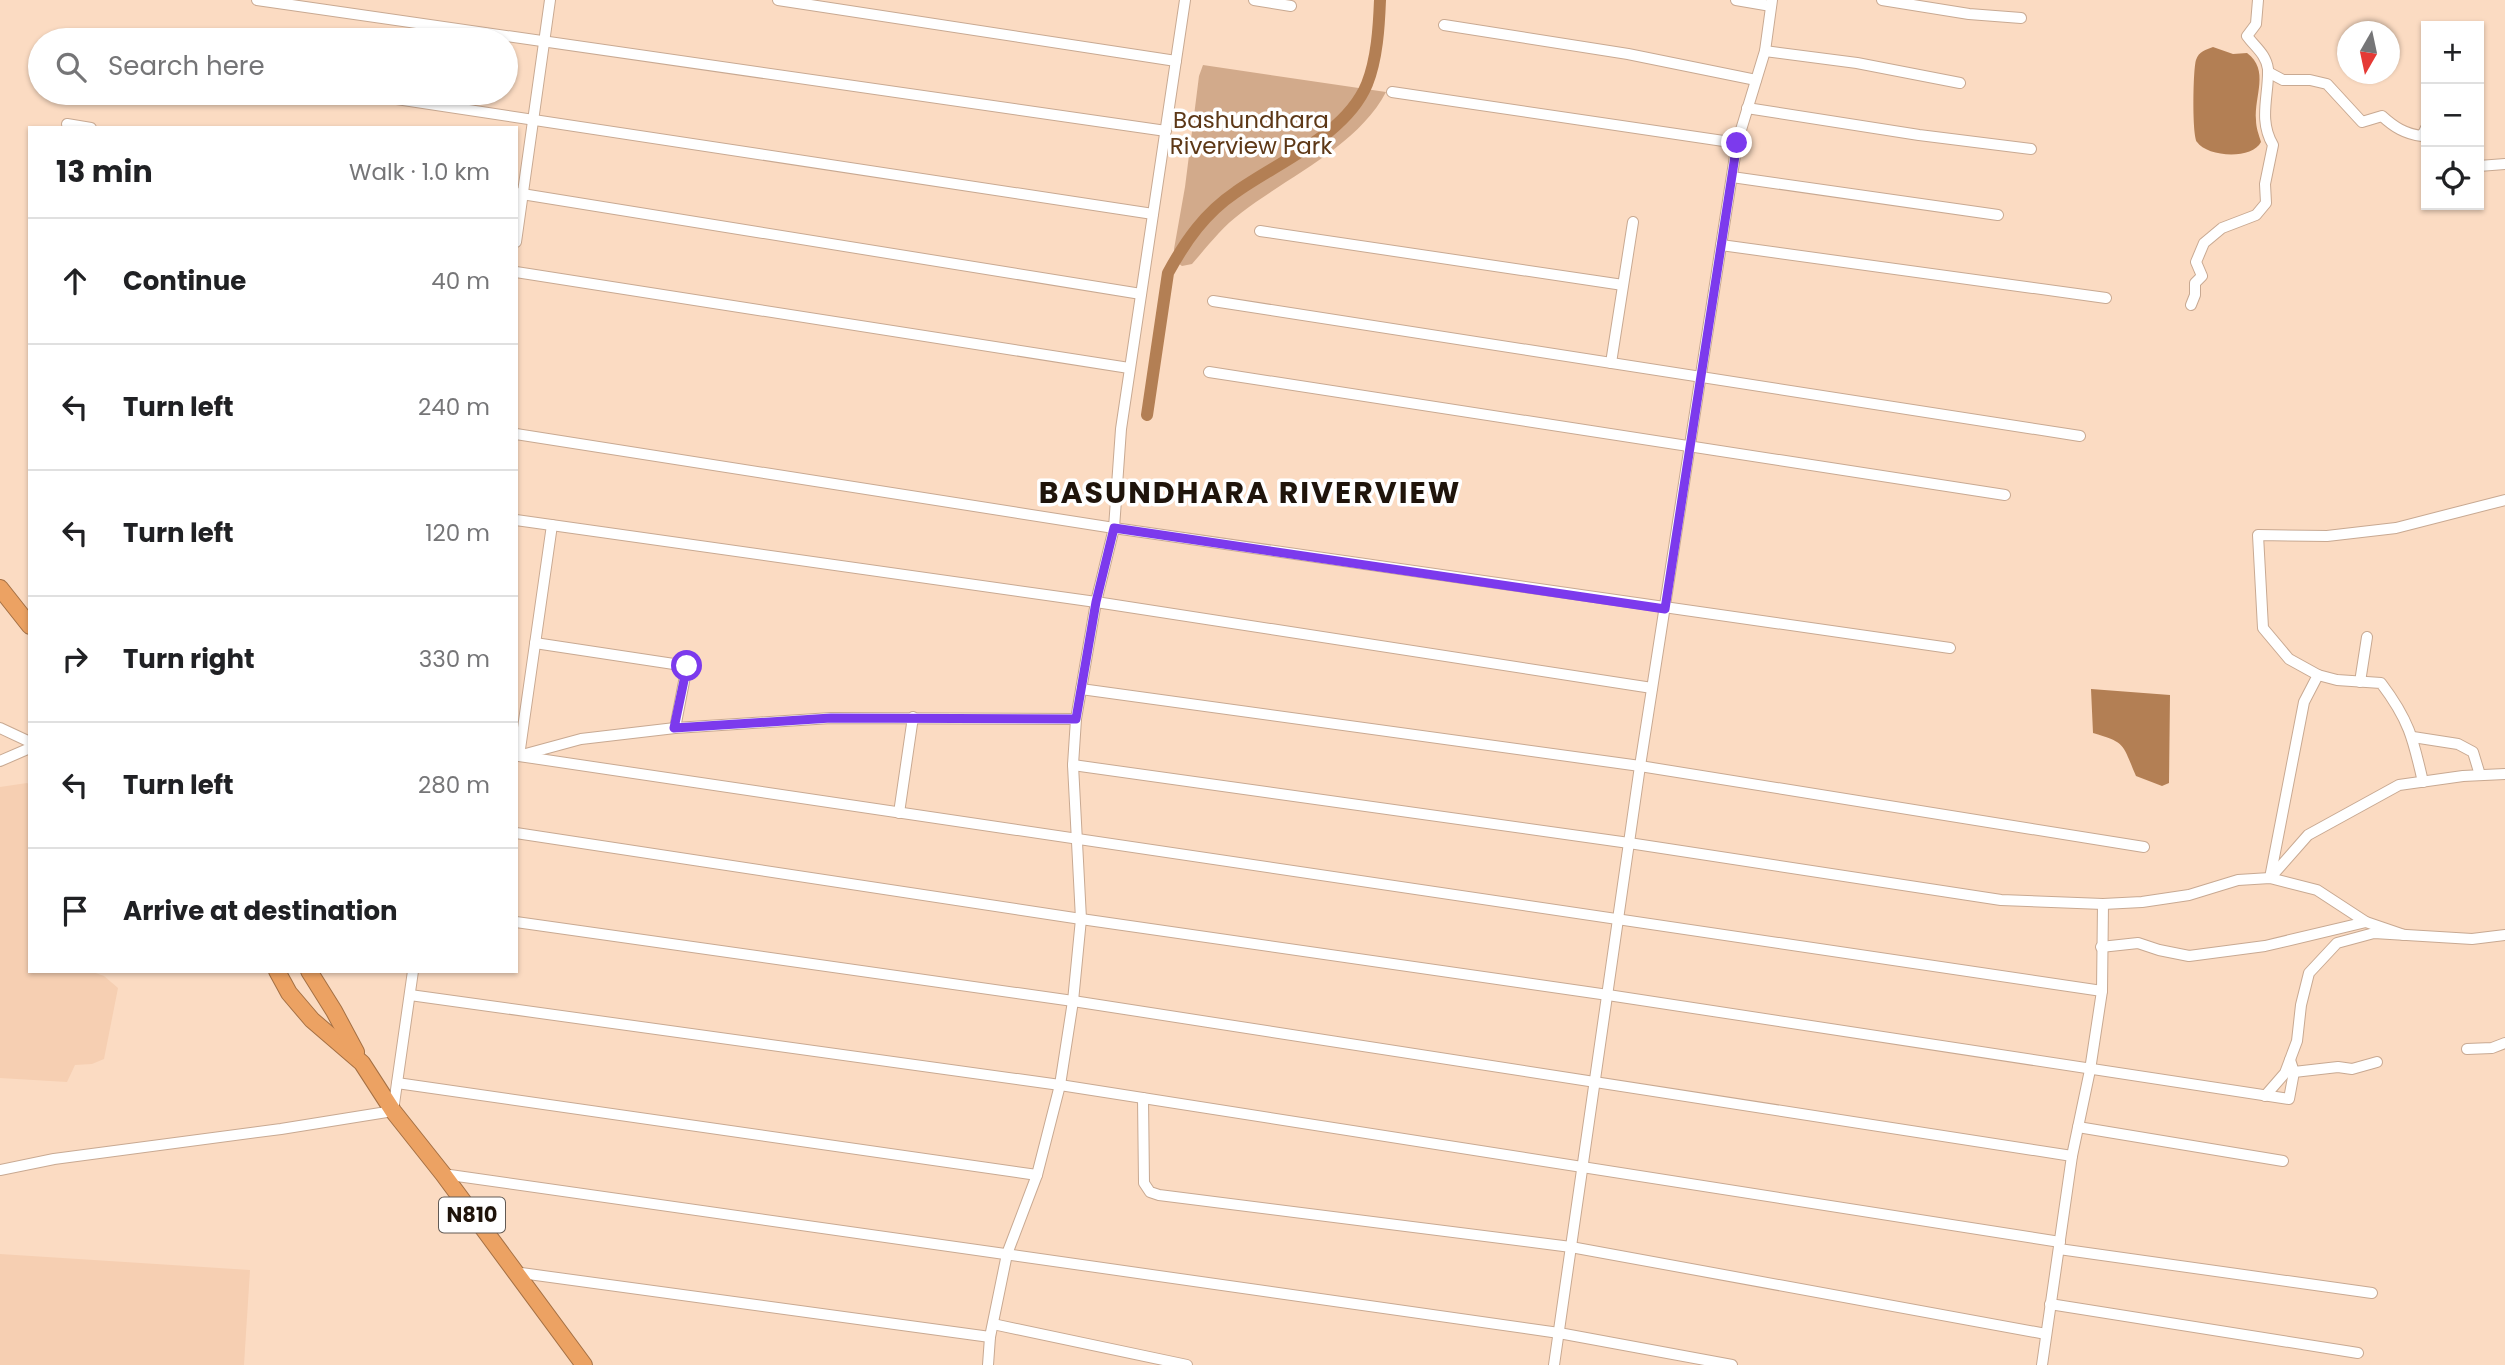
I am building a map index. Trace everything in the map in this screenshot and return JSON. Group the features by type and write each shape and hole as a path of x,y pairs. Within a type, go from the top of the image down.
{"highway":[{"path":"0,588 28,623"},
{"name":"N810","path":"278,973 289,993 312,1020 362,1063"},
{"name":"N810","path":"310,973 393,1111 584,1365"}],"street":[{"path":"257,0 449,28"},
{"path":"518,218 550,0"},
{"path":"778,0 1176,61"},
{"path":"988,1365 989,1337 1007,1254 1037,1175 1060,1085 1073,1002 1081,919 1073,765 1076,719 1096,602 1114,528 1121,429 1129,368 1185,0"},
{"path":"1254,0 1291,6"},
{"path":"1554,1365 1640,766 1737,143 1765,51 1772,3 1737,0"},
{"path":"1882,0 1969,14 2021,18"},
{"path":"2191,306 2195,283 2202,276 2196,262 2204,243 2222,228 2256,215 2266,203 2265,184 2273,145 2267,135 2264,115 2267,62 2247,36 2256,24 2258,0"},
{"path":"1444,25 1628,54 1756,80"},
{"path":"518,38 1166,131"},
{"path":"1765,51 1857,63 1960,83"},
{"path":"2268,72 2283,80 2310,80 2327,84 2362,122 2382,116 2392,126 2408,134 2421,136"},
{"path":"1392,92 1737,143"},
{"path":"435,105 1153,214"},
{"path":"1747,108 1919,135 2031,149"},
{"path":"67,124 79,126"},
{"path":"2484,166 2505,164"},
{"path":"1732,177 1998,215"},
{"path":"520,194 1141,294"},
{"path":"1611,363 1633,222"},
{"path":"1260,231 1623,285"},
{"path":"1721,245 2106,298"},
{"path":"518,272 1129,368"},
{"path":"1213,301 2080,436"},
{"path":"1209,372 2006,495"},
{"path":"518,434 1114,528 1950,648"},
{"path":"2423,782 2413,737 2401,709 2381,683 2337,680 2318,675 2289,659 2263,628 2258,535 2328,536 2396,528 2505,500"},
{"path":"518,520 1096,602 1652,688"},
{"path":"518,751 552,525"},
{"path":"2360,681 2367,637"},
{"path":"535,643 687,666 674,728"},
{"path":"2270,878 2304,702 2318,675"},
{"path":"1081,689 1640,766 2144,846"},
{"path":"899,813 914,717"},
{"path":"518,757 582,739 674,728 831,718 1076,719"},
{"path":"0,728 28,741"},
{"path":"2413,737 2458,744 2473,752 2480,775"},
{"path":"0,761 28,749"},
{"path":"518,757 2102,991"},
{"path":"1073,765 2001,900 2102,904 2141,902 2189,895 2238,880 2270,878 2317,890 2366,922 2404,935"},
{"path":"2270,878 2308,835 2399,785 2505,774"},
{"path":"518,832 2289,1099 2294,1072 2290,1060"},
{"path":"2042,1365 2072,1156 2090,1070 2102,991 2102,904"},
{"path":"518,922 1073,1002 2072,1156"},
{"path":"2101,947 2138,943 2189,956 2264,946 2366,922"},
{"path":"2265,1096 2285,1073 2297,1041 2301,1005 2309,972 2337,943 2374,933 2472,939 2505,935"},
{"path":"0,1170 54,1159 281,1129 393,1111 413,973"},
{"path":"410,995 1060,1085 1583,1166 2059,1246 2372,1293"},
{"path":"2467,1049 2492,1048 2505,1043"},
{"path":"2294,1072 2338,1067 2352,1069 2377,1062"},
{"path":"397,1083 1037,1175"},
{"path":"1143,1098 1144,1183 1150,1192 1571,1247 2046,1334"},
{"path":"2078,1127 2283,1161"},
{"path":"443,1174 1559,1333 1732,1365"},
{"path":"513,1271 989,1337"},
{"path":"2050,1304 2358,1353"},
{"path":"993,1324 1187,1365"}],"shaded area":[{"path":"2213,47 2233,54 2247,53 2258,67 2256,120 2261,142 2249,152 2229,154 2210,151 2202,147 2195,137 2196,60 2203,51"},
{"path":"2091,689 2170,695 2169,783 2162,786 2136,776 2122,746 2112,739 2093,733"},
{"path":"28,784 28,973 96,973 104,976 118,988 104,1059 92,1064 75,1065 67,1082 0,1078 0,787"},
{"path":"0,1254 250,1270 244,1365 0,1365"}],"green space":[{"name":"Bashundhara Riverview Park","path":"1203,65 1386,92 1374,111 1340,145 1241,213 1192,264 1182,266 1175,261 1174,249 1199,76"}],"waterway":[{"path":"1147,415 1168,273 1189,238 1215,209 1236,192 1327,133 1357,102 1367,84 1373,64 1380,0"}],"district":[{"name":"BASUNDHARA RIVERVIEW","path":"1250,493"}],"route":[{"path":"687,666 674,728 831,718 1076,719 1096,602 1114,528 1665,609 1737,143"}]}
